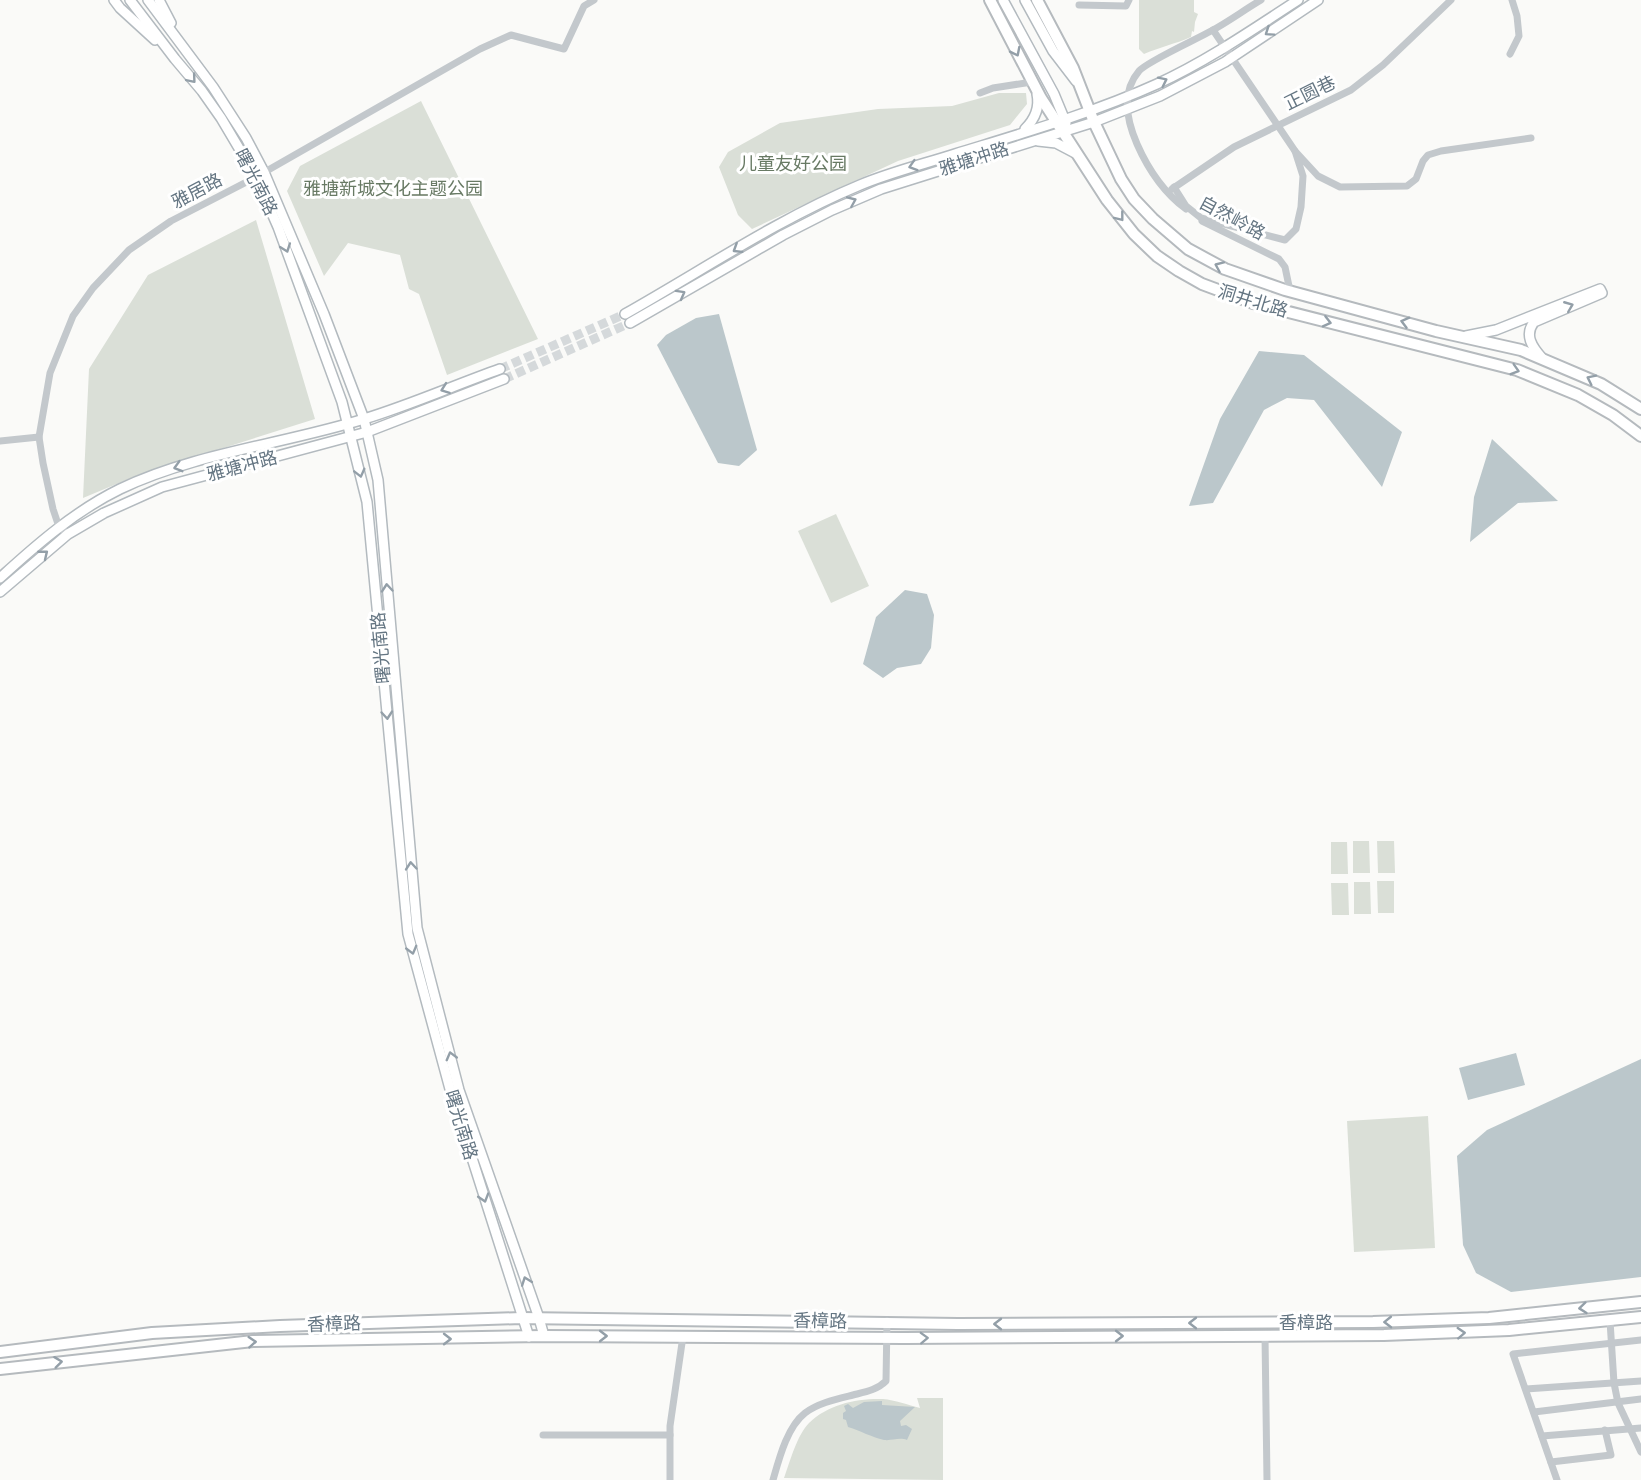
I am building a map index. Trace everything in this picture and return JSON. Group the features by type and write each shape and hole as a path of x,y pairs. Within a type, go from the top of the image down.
{"main road":[{"path":"114,0 175,59"},
{"name":"曙光南路","path":"130,0 209,100 260,174 317,327 348,423 367,502 408,934 450,1089 521,1318 529,1337"},
{"name":"曙光南路","path":"148,0 232,116 324,314 364,419 378,480 417,928 459,1090 540,1318 544,1336"},
{"path":"159,0 186,51"},
{"name":"洞井北路","path":"990,0 1033,84 1060,119 1107,200 1134,234 1157,256 1202,284 1253,303 1517,370 1578,395 1613,415 1641,436"},
{"path":"1003,0 1054,94 1060,119"},
{"path":"1025,0 1053,51 1081,88"},
{"name":"洞井北路","path":"1037,0 1073,68 1094,122 1121,179 1153,219 1188,249 1216,265 1290,291 1456,336 1521,350 1600,384 1641,409"},
{"name":"雅塘冲路","path":"1298,0 1225,47 1156,84 1089,110 905,169 826,200 748,242 628,318 832,210 881,189 1094,122 1160,96 1232,57 1318,0"},
{"path":"1022,132 1037,112 1038,104 1033,84"},
{"path":"1028,142 1056,143 1080,156"},
{"path":"1456,336 1496,330 1600,289 1602,293 1534,322 1530,331 1530,341 1542,358"},
{"name":"雅塘冲路","path":"0,578 59,527 102,498 155,474 364,419 500,369"},
{"name":"雅塘冲路","path":"0,592 68,534 104,513 162,487 367,432 504,379"},
{"name":"香樟路","path":"0,1352 152,1333 521,1318 887,1321 969,1324 1420,1321 1490,1318 1641,1302"},
{"name":"香樟路","path":"0,1370 252,1341 544,1336 887,1338 1429,1334 1641,1317"}],"street":[{"name":"雅居路","path":"59,527 44,472 39,437 50,373 74,316 93,288 129,250 171,221 260,174 480,49 511,35 564,49 584,6 594,0"},
{"path":"1079,5 1126,6 1130,0"},
{"name":"自然岭路","path":"1261,0 1213,30 1140,68 1131,83 1128,109 1131,129 1144,160 1171,190 1178,203 1198,219 1279,259 1285,267 1290,291"},
{"name":"正圆巷","path":"1171,190 1234,147 1351,90 1383,65 1451,0"},
{"path":"1510,54 1519,36 1517,16 1512,0"},
{"path":"1213,30 1295,151 1318,176 1340,187 1407,186 1416,179 1428,155 1441,151 1531,138"},
{"path":"980,93 993,87 1033,84"},
{"path":"1171,190 1186,206 1202,218 1285,240 1296,229 1301,207 1303,176 1295,151"},
{"path":"0,441 39,437"},
{"path":"59,527 68,534"},
{"path":"773,1480 785,1445 803,1414 833,1400 872,1390 886,1381 887,1321"},
{"path":"1610,1321 1614,1383 1618,1403 1641,1452"},
{"path":"670,1480 670,1436 683,1336"},
{"path":"1265,1336 1267,1480"},
{"path":"1557,1480 1513,1354 1641,1340"},
{"path":"1526,1389 1641,1381"},
{"path":"1533,1412 1641,1399"},
{"path":"1542,1436 1641,1428"},
{"path":"1551,1462 1611,1455 1605,1430"},
{"path":"543,1435 670,1436"}],"green space":[{"path":"1139,0 1194,0 1194,12 1198,14 1191,37 1144,54 1139,49"},
{"name":"儿童友好公园","path":"999,93 1026,93 1027,104 1010,125 898,161 752,229 738,215 719,167 728,152 780,123 878,109 952,106"},
{"name":"雅塘新城文化主题公园","path":"421,101 538,339 447,375 419,294 409,289 400,255 348,243 324,276 287,191 300,166"},
{"path":"256,220 315,419 138,475 83,498 89,369 148,275"},
{"path":"836,514 869,586 831,603 798,531"},
{"path":"1353,841 1369,841 1370,873 1353,873"},
{"path":"1377,841 1394,841 1395,873 1378,873"},
{"path":"1331,842 1347,842 1348,874 1331,874"},
{"path":"1377,881 1394,881 1394,913 1378,913"},
{"path":"1354,882 1370,882 1371,914 1354,914"},
{"path":"1331,883 1348,883 1349,915 1332,915"},
{"path":"1428,1116 1435,1248 1354,1252 1347,1121"},
{"path":"917,1398 943,1398 943,1480 784,1478 801,1434 809,1423 825,1411 854,1401 873,1399 892,1400 920,1408"}],"shaded area":[{"path":"719,314 757,450 739,466 718,463 657,345 666,335 696,318"},
{"path":"1259,351 1304,355 1402,432 1382,487 1314,400 1287,398 1264,410 1213,503 1189,506 1220,419"},
{"path":"1492,439 1558,501 1518,503 1470,542 1474,497"},
{"path":"905,590 927,594 934,615 931,648 921,664 897,668 883,678 863,664 876,617"},
{"path":"1516,1053 1525,1085 1468,1100 1459,1068"},
{"path":"1641,1059 1641,1277 1511,1292 1476,1273 1463,1245 1457,1156 1487,1130"},
{"path":"882,1401 882,1405 915,1407 900,1421 901,1426 906,1425 912,1429 907,1440 884,1440 848,1427 846,1420 843,1419 843,1413 846,1411 844,1406 848,1404 853,1408 864,1402"}],"tunnel":[{"path":"500,369 625,314"},
{"path":"504,379 630,323"}]}
